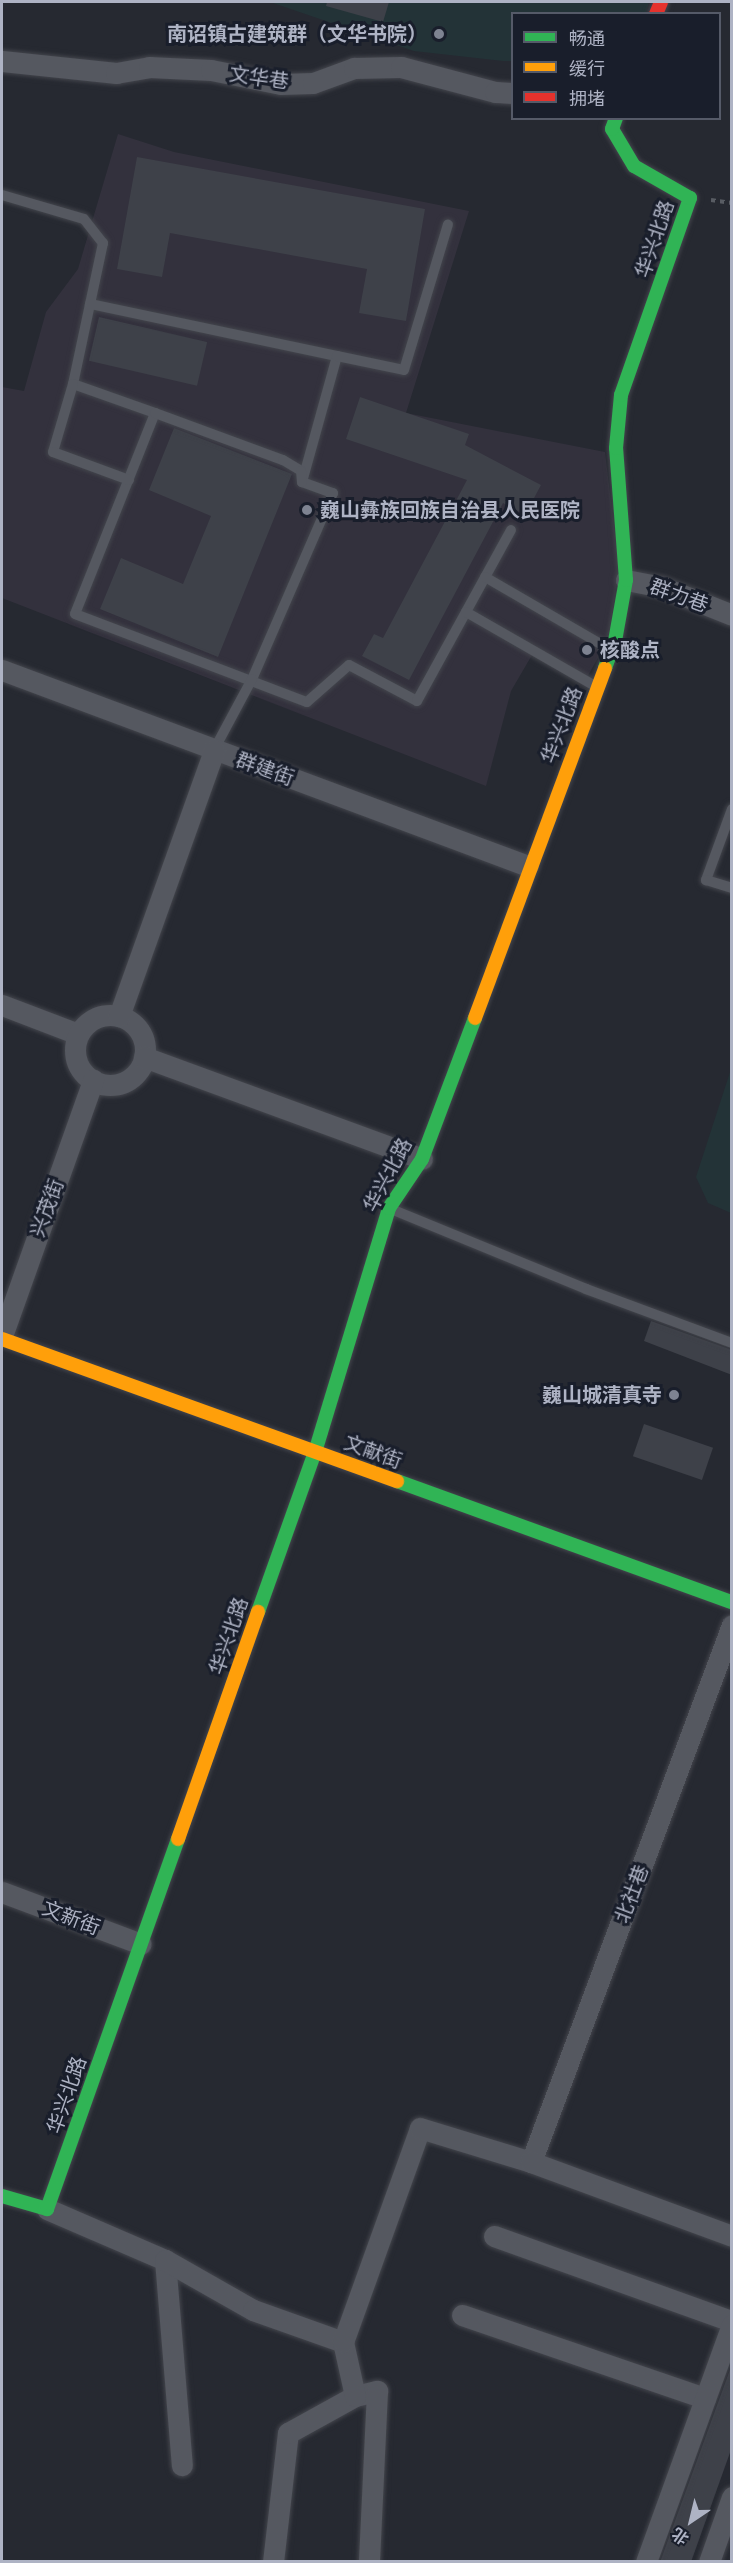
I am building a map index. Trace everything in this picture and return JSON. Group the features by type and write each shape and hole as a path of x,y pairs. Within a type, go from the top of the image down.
{"street":[{"name":"文华巷","path":"2,61 116,73 149,67 211,70 281,84 313,83 354,68 401,66 495,92 511,93"},
{"name":"华兴北路","path":"47,2209 315,1452 389,1208 422,1159 528,866 611,650 626,580 616,448 621,395 690,198 634,166 609,122"},
{"name":"群力巷","path":"626,580 662,586 732,615"},
{"name":"群建街","path":"2,670 528,866"},
{"path":"119,1016 214,750"},
{"path":"2,1005 78,1034"},
{"path":"119,1016 136,1027 142,1036 144,1057 134,1076 125,1082 103,1084 93,1080 78,1065 75,1044 78,1034 91,1020 119,1016"},
{"path":"144,1057 422,1159"},
{"name":"兴茂街","path":"2,1337 93,1080"},
{"name":"文献街","path":"2,1337 732,1602"},
{"name":"北社巷","path":"531,2162 732,1624"},
{"name":"文新街","path":"2,1892 141,1944"},
{"path":"355,2396 342,2342 420,2128 531,2162 732,2236"},
{"path":"2,2196 47,2209 165,2260 253,2310 342,2342"},
{"path":"494,2236 732,2323 646,2562"},
{"path":"165,2260 182,2465"},
{"path":"462,2315 705,2398"},
{"path":"273,2562 288,2433 355,2396 377,2391 369,2562"},
{"path":"709,2562 732,2497"}],"lane":[{"path":"2,195 84,219 103,243 73,384 53,452 129,480"},
{"path":"90,304 404,370 448,224"},
{"path":"302,482 338,356"},
{"path":"73,384 283,460 301,471 302,482"},
{"path":"155,412 75,614 252,679 307,702 349,664 417,700 511,530"},
{"path":"214,750 252,679 333,492 302,482"},
{"path":"485,577 611,650"},
{"path":"466,612 597,687"},
{"path":"732,809 706,880 732,888"},
{"path":"389,1208 586,1289 732,1343"}],"shaded area":[{"name":"南诏镇古建筑群（文华书院）","path":"270,2 649,2 646,12 511,12 511,61 414,51"},
{"name":"巍山彝族回族自治县人民医院","path":"118,134 174,152 469,211 406,413 605,452 619,568 608,640 585,681 532,655 511,691 486,786 2,598 2,387 24,391 46,312 78,269"},
{"path":"731,1069 731,1213 708,1203 696,1177"}],"building":[{"path":"327,2 389,2 383,22 326,6"},
{"path":"137,157 425,209 406,321 359,313 367,269 170,233 162,277 117,269"},
{"path":"99,317 207,342 197,386 89,361"},
{"path":"360,397 469,434 465,445 541,485 525,515 503,503 409,680 362,656 374,634 383,638 467,480 346,439"},
{"path":"174,428 292,474 218,657 100,609 121,558 183,584 211,516 149,490"},
{"path":"651,1321 732,1350 732,1375 644,1341"},
{"path":"644,1424 713,1448 702,1480 633,1456"},
{"path":"732,2364 732,2447 691,2562 660,2562"}],"traffic: fast":[{"path":"605,668 615,641 626,580 616,448 621,395 690,198 634,166 612,129 615,120"},
{"path":"258,1612 315,1452 389,1208 422,1159 475,1018"},
{"path":"397,1481 732,1602"},
{"path":"2,2196 47,2209 178,1839"}],"traffic: slow":[{"path":"475,1018 605,668"},
{"path":"2,1339 397,1481"},
{"path":"178,1839 258,1612"}],"traffic: jam":[{"path":"657,12 661,2"}],"place":[{"name":"南诏镇古建筑群（文华书院）","path":"439,34"},
{"name":"巍山彝族回族自治县人民医院","path":"307,510"},
{"name":"核酸点","path":"587,650"},
{"name":"巍山城清真寺","path":"674,1395"}]}
